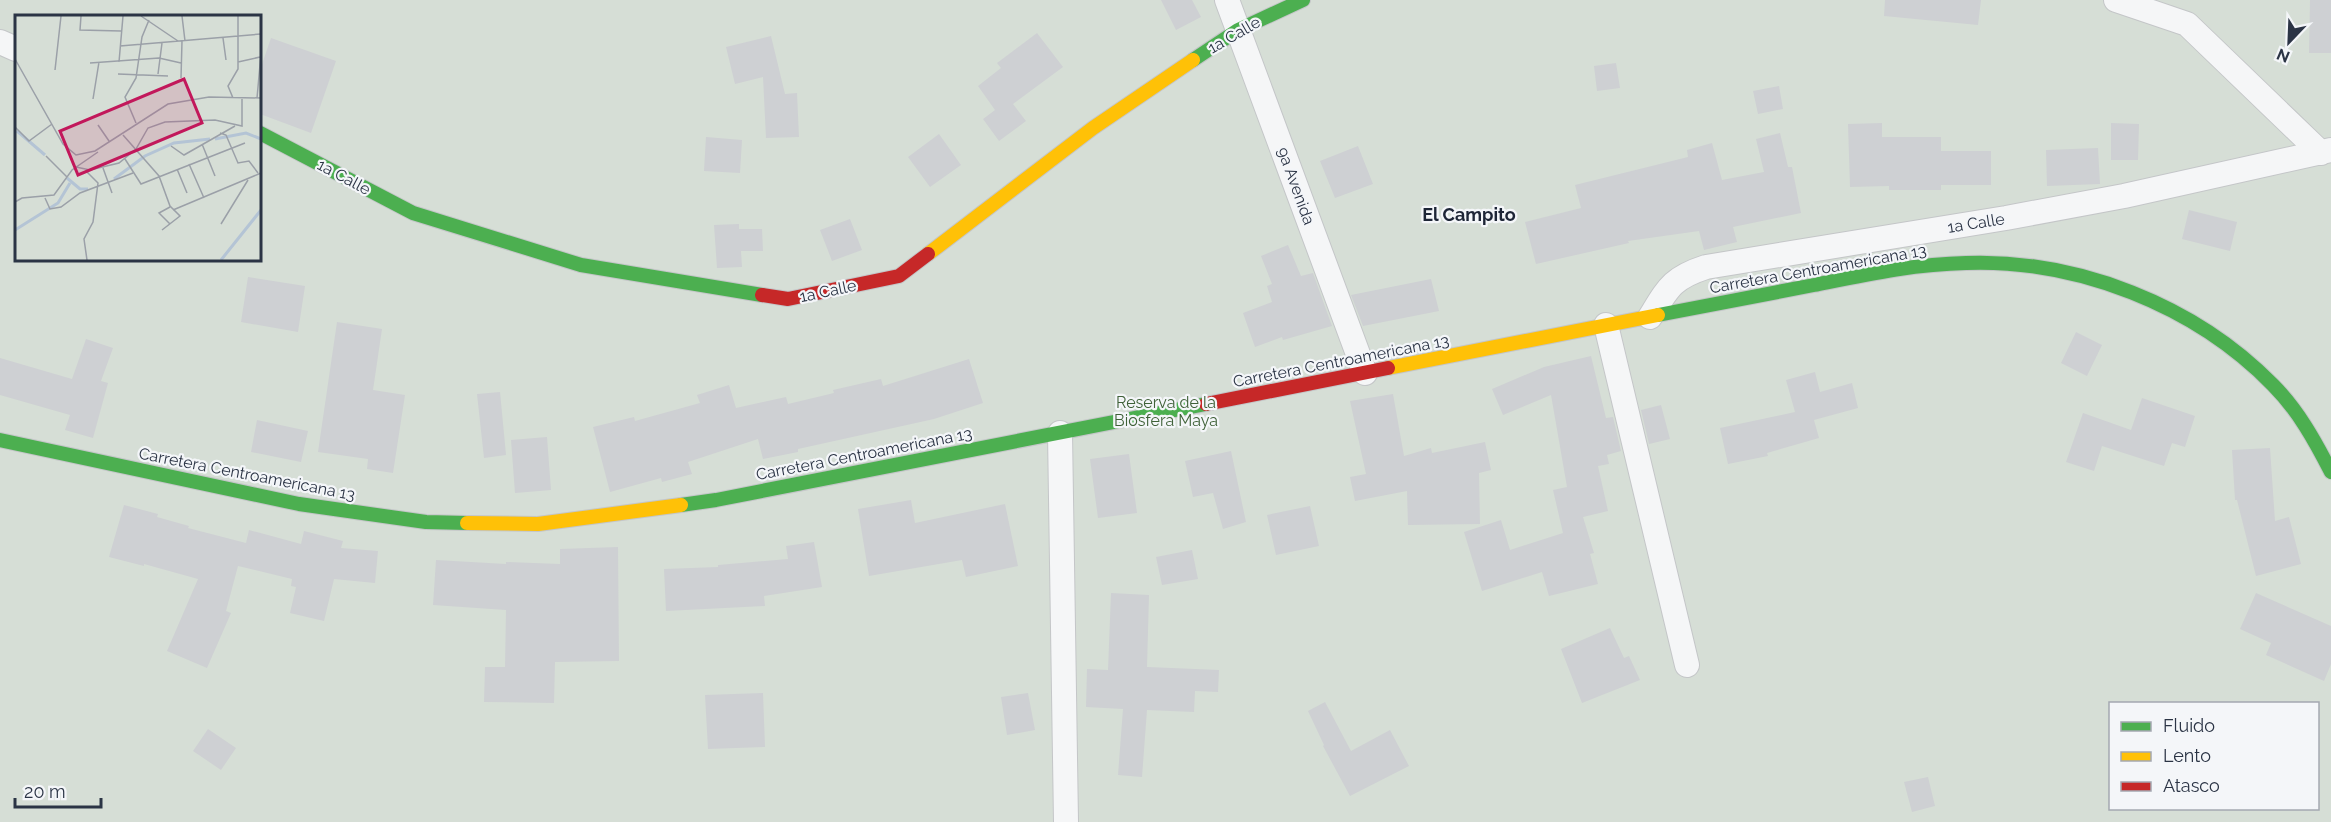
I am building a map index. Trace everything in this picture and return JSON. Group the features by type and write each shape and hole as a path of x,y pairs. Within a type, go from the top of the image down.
{"main road":[{"name":"1a Calle","path":"261,134 413,213 581,265 788,299 899,276 1093,128 1238,30 1303,0"},
{"name":"Carretera Centroamericana 13","path":"0,440 299,504 426,522 538,524 716,500 1903,267 1959,262 2005,263 2058,272 2118,288 2173,311 2224,343 2273,385 2312,435 2331,472"}],"street":[{"name":"9a Avenida","path":"1227,0 1365,373"},
{"name":"1a Calle","path":"2116,0 2187,24 2326,152"},
{"path":"2170,0 2187,24"},
{"path":"0,42 15,49"},
{"name":"1a Calle","path":"1650,317 1671,284 1706,267 2006,218 2124,196 2326,152"},
{"path":"1606,325 1687,665"},
{"path":"1060,433 1066,822"}],"green space":[{"name":"Reserva de la Biosfera Maya","path":"0,0 2331,0 2331,822 0,822"}],"building":[{"path":"1161,0 1192,0 1201,17 1176,30"},
{"path":"1885,0 1981,0 1978,25 1884,16"},
{"path":"2310,0 2331,0 2331,53 2309,53"},
{"path":"1037,33 1063,67 1013,104 1026,121 999,141 983,119 995,110 978,86 1001,68 997,63"},
{"path":"771,36 785,94 797,93 799,137 766,138 763,77 735,84 726,47"},
{"path":"271,38 336,61 311,133 261,114 261,67"},
{"path":"1616,63 1620,88 1597,91 1594,66"},
{"path":"1779,86 1783,109 1758,114 1753,91"},
{"path":"1882,123 1882,137 1941,137 1941,151 1991,151 1991,185 1941,185 1941,190 1889,190 1889,186 1850,187 1848,124"},
{"path":"2111,123 2139,124 2138,160 2111,160"},
{"path":"1780,133 1788,167 1792,167 1801,213 1733,227 1737,242 1704,250 1699,231 1628,241 1629,243 1536,264 1525,222 1581,208 1575,185 1688,157 1687,150 1712,143 1722,180 1764,172 1756,139"},
{"path":"939,134 961,165 930,187 908,157"},
{"path":"706,137 742,140 740,173 704,171"},
{"path":"1358,146 1373,184 1335,198 1320,161"},
{"path":"2098,148 2100,184 2047,186 2046,150"},
{"path":"2189,210 2237,222 2230,251 2182,239"},
{"path":"850,219 862,250 832,261 820,230"},
{"path":"739,224 739,229 762,229 763,251 741,251 742,267 717,268 714,225"},
{"path":"1288,245 1301,276 1313,273 1332,326 1283,340 1282,337 1255,347 1243,313 1272,302 1267,286 1272,284 1261,256"},
{"path":"248,277 305,286 298,332 241,322"},
{"path":"1431,279 1439,311 1363,326 1351,295"},
{"path":"337,322 382,329 373,390 405,395 393,473 367,469 368,459 318,452"},
{"path":"2076,332 2102,345 2087,376 2061,363"},
{"path":"86,339 113,348 101,381 108,383 93,438 65,430 70,415 0,395 0,358 72,379"},
{"path":"1591,356 1606,418 1613,417 1621,451 1607,455 1609,464 1598,466 1608,511 1583,517 1594,553 1590,554 1598,584 1549,596 1542,572 1482,591 1464,532 1501,520 1510,550 1563,533 1553,490 1567,487 1551,395 1503,415 1492,389 1544,367"},
{"path":"969,359 983,403 934,419 763,459 758,439 688,462 692,474 662,482 661,478 610,492 593,427 634,417 635,421 700,403 697,395 729,385 736,408 786,397 788,404 834,393 833,390 881,379 883,386"},
{"path":"1815,372 1820,392 1852,383 1858,408 1814,420 1819,438 1767,453 1768,456 1728,464 1720,428 1795,412 1786,380"},
{"path":"500,392 506,455 484,458 477,394"},
{"path":"1393,394 1404,456 1431,448 1432,453 1485,442 1491,470 1479,473 1480,524 1408,525 1407,491 1355,501 1350,477 1366,474 1350,401"},
{"path":"2142,398 2195,416 2185,447 2172,443 2164,466 2102,446 2094,471 2066,462 2083,413 2131,430"},
{"path":"1661,405 1670,439 1649,444 1641,410"},
{"path":"257,420 308,431 301,462 251,452"},
{"path":"547,437 551,490 515,493 511,440"},
{"path":"2270,448 2275,521 2289,517 2301,564 2256,576 2237,500 2235,500 2232,450"},
{"path":"1231,451 1246,522 1223,529 1213,493 1193,497 1185,461"},
{"path":"1129,454 1137,513 1098,518 1090,459"},
{"path":"911,500 915,523 1005,504 1018,566 966,577 962,560 869,576 858,509"},
{"path":"124,505 158,514 157,517 189,526 188,528 246,543 249,530 301,544 304,531 343,541 341,548 378,551 375,583 334,579 324,621 290,613 296,587 291,586 292,579 238,566 226,611 231,613 207,668 167,651 198,579 109,557"},
{"path":"1310,506 1319,546 1276,555 1267,515"},
{"path":"814,542 822,587 764,596 765,606 666,611 664,569 718,567 718,565 788,559 786,546"},
{"path":"618,547 619,661 555,662 554,703 484,702 485,667 505,667 506,610 433,605 436,560 560,564 560,549"},
{"path":"1192,550 1198,579 1162,585 1156,557"},
{"path":"1111,593 1149,595 1147,667 1219,670 1218,692 1195,691 1194,712 1147,710 1142,777 1118,775 1123,709 1086,707 1087,669 1108,670"},
{"path":"2256,593 2331,626 2331,664 2324,681 2266,655 2271,643 2240,629"},
{"path":"1610,628 1624,658 1629,656 1640,680 1582,703 1561,649"},
{"path":"763,693 765,747 708,749 705,695"},
{"path":"1028,693 1035,730 1007,735 1001,697"},
{"path":"1325,702 1351,751 1390,730 1409,766 1350,796 1323,746 1308,711"},
{"path":"208,729 236,748 221,770 193,751"},
{"path":"1928,777 1935,806 1912,812 1904,782"}],"traffic: fast":[{"path":"1193,60 1238,30 1303,0"},
{"path":"261,134 413,213 581,265 762,295"},
{"path":"1658,315 1908,268 1966,263 2008,264 2050,269 2091,279 2132,293 2171,310 2208,332 2242,357 2273,385 2298,415 2331,472"},
{"path":"681,505 1206,404"},
{"path":"0,440 299,504 426,522 467,523"}],"traffic: slow":[{"path":"928,254 1093,128 1193,60"},
{"path":"1388,368 1658,315"},
{"path":"467,523 538,524 681,505"}],"traffic: jam":[{"path":"762,295 788,299 899,276 928,254"},
{"path":"1206,404 1388,368"}],"district":[{"name":"El Campito","path":"1469,214"}]}
